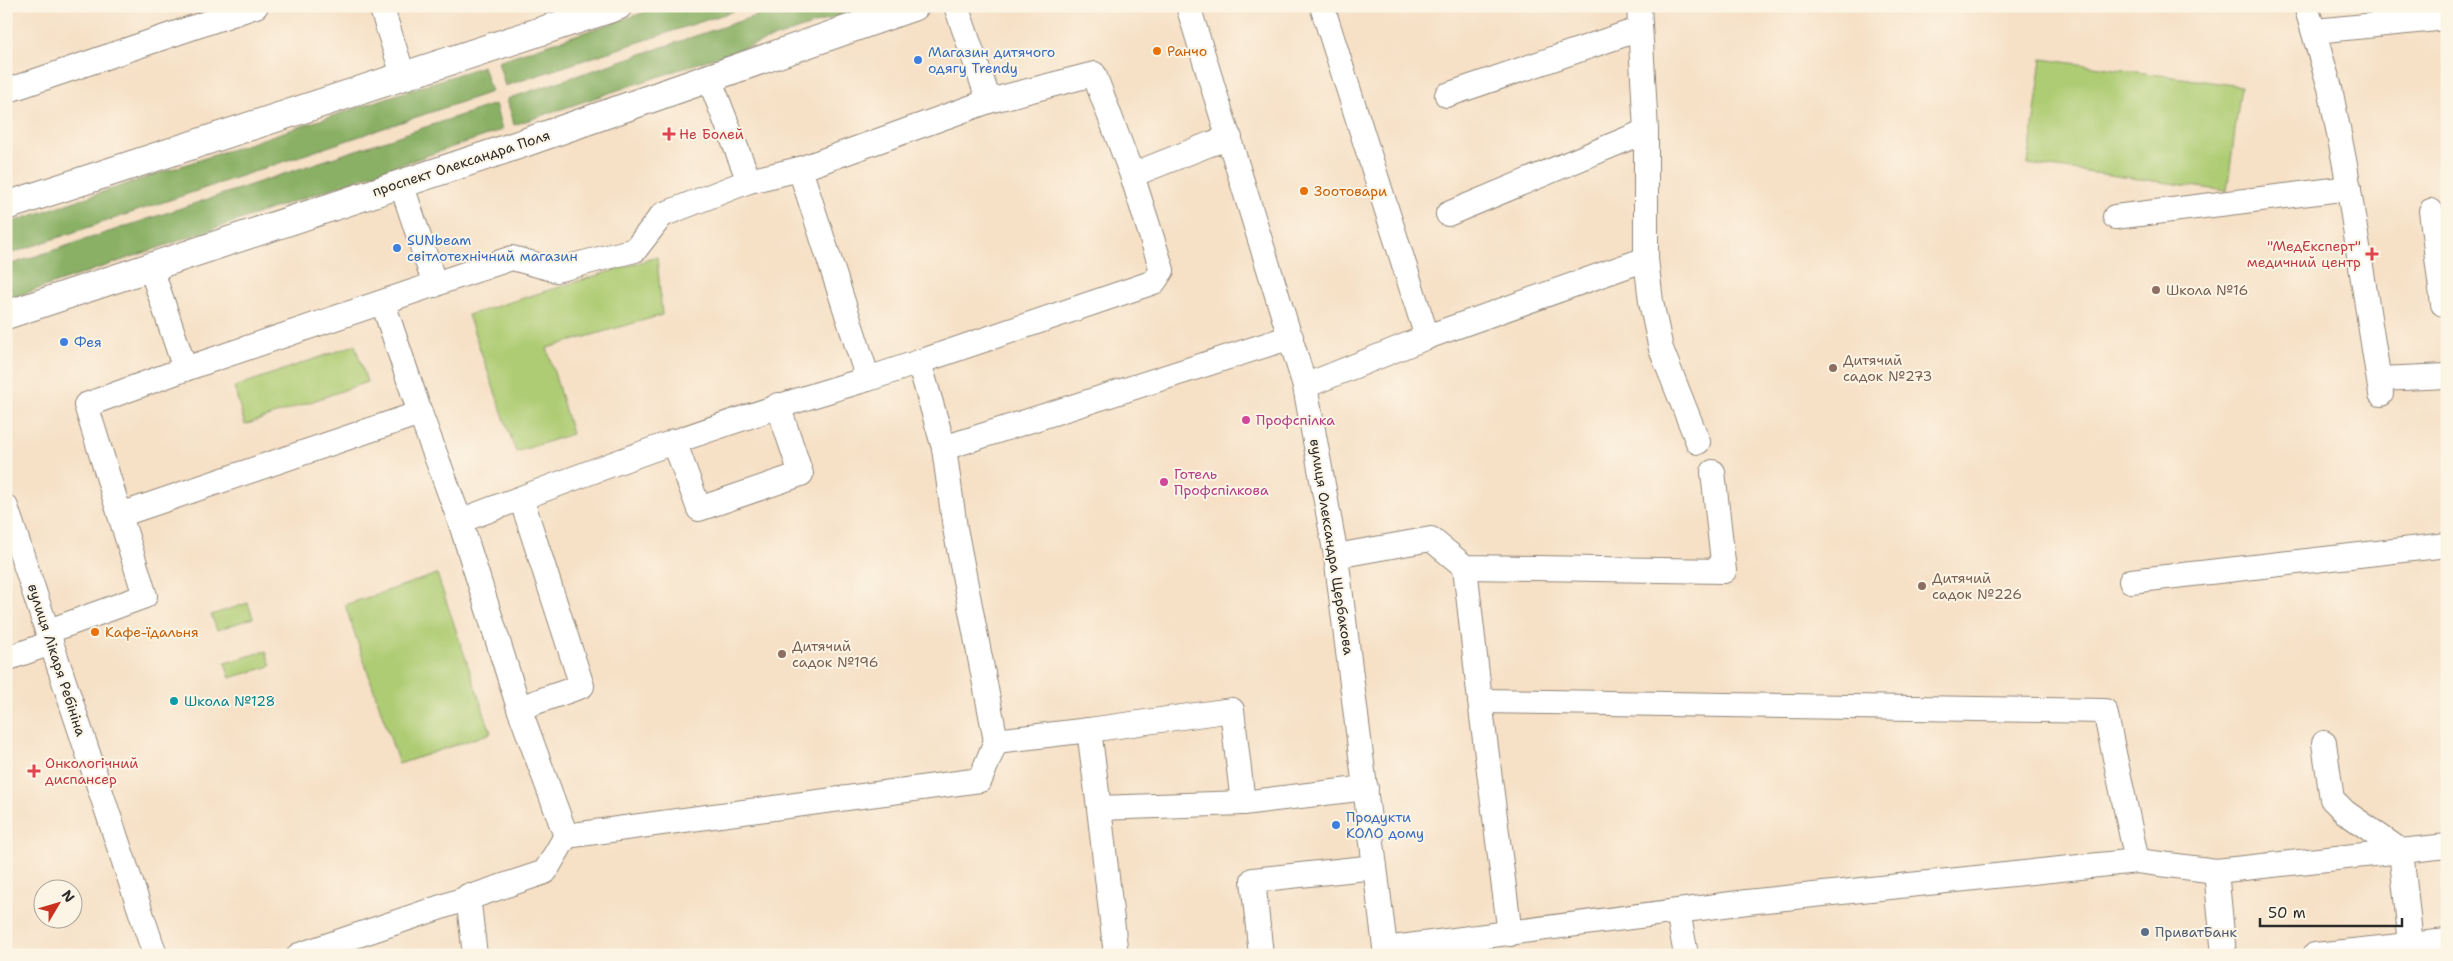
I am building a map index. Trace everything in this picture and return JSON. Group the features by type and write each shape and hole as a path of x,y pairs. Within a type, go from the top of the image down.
{"main road":[{"path":"6,206 618,6"},
{"name":"проспект Олександра Поля","path":"6,315 151,268 915,6"}],"street":[{"path":"6,91 256,6"},
{"path":"381,6 403,75"},
{"path":"956,6 989,101"},
{"name":"вулиця Олександра Щербакова","path":"1188,6 1305,386 1336,556 1376,867 1385,952"},
{"path":"1322,6 1427,337"},
{"path":"2306,6 2315,31 2330,88 2380,387 2447,376"},
{"path":"1447,95 1639,18 1646,131 1646,259 1651,302 1661,349 1698,442"},
{"path":"2315,31 2447,18"},
{"path":"6,659 50,637 145,596 86,405 512,258 556,270 635,250 662,215 749,182 800,169 989,101 1094,74 1132,175 1162,270 1154,282 868,379 778,405 674,441 460,521"},
{"path":"709,78 749,182"},
{"path":"1448,214 1646,131"},
{"path":"1132,175 1230,138"},
{"path":"800,169 868,379"},
{"path":"401,183 435,285"},
{"path":"2115,217 2348,188"},
{"path":"2431,211 2445,303"},
{"path":"1305,386 1427,337 1646,259"},
{"path":"151,268 186,369"},
{"path":"383,303 420,413 460,521 519,708 566,836"},
{"path":"944,448 1291,337"},
{"path":"566,836 980,780 996,741 954,528 944,448 919,362"},
{"path":"674,441 699,509 801,474 778,405"},
{"path":"120,515 420,413"},
{"path":"1336,556 1431,539 1465,567 1724,570 1713,472"},
{"path":"519,708 582,686 523,504"},
{"name":"вулиця Лікаря Ребініна","path":"6,507 156,955"},
{"path":"2131,581 2447,545"},
{"path":"1465,567 1510,934"},
{"path":"1480,701 2105,711 2137,861"},
{"path":"996,741 1232,710 1243,803"},
{"path":"1089,730 1116,955"},
{"path":"2324,744 2332,799 2345,812 2401,851 2411,944"},
{"path":"1099,808 1243,803 1366,788"},
{"path":"299,955 468,896 545,872 566,836"},
{"path":"1385,952 1747,902 2137,861 2216,871 2447,846"},
{"path":"1261,955 1253,880 1376,867"},
{"path":"2216,871 2224,955"},
{"path":"468,896 475,955"},
{"path":"1678,911 1686,955"},
{"path":"2314,955 2447,941"}],"green space":[{"path":"663,6 749,6 505,86 498,61"},
{"path":"785,6 868,6 514,125 507,99"},
{"path":"2042,59 2241,86 2227,191 2028,164"},
{"path":"483,66 491,92 6,255 6,224"},
{"path":"495,104 502,130 6,300 6,266"},
{"path":"657,257 662,315 547,348 572,434 516,452 468,315"},
{"path":"355,345 367,382 245,425 234,387"},
{"path":"437,574 491,733 399,764 345,605"},
{"path":"248,603 253,618 217,630 211,615"},
{"path":"266,651 271,666 230,678 225,663"}],"place":[{"name":"Ранчо","path":"1157,51"},
{"name":"Магазин дитячого одягу Trendy","path":"918,60"},
{"name":"Не Болей","path":"669,134"},
{"name":"Зоотовари","path":"1304,191"},
{"name":"SUNbeam світлотехнічний магазин","path":"397,248"},
{"name":"\"МедЕксперт\" медичний центр","path":"2372,254"},
{"name":"Школа №16","path":"2156,290"},
{"name":"Фея","path":"64,342"},
{"name":"Дитячий садок №273","path":"1833,368"},
{"name":"Профспілка","path":"1246,420"},
{"name":"Готель Профспілкова","path":"1164,482"},
{"name":"Дитячий садок №226","path":"1922,586"},
{"name":"Кафе-їдальня","path":"95,632"},
{"name":"Дитячий садок №196","path":"782,654"},
{"name":"Школа №128","path":"174,701"},
{"name":"Онкологічний диспансер","path":"34,771"},
{"name":"Продукти КОЛО дому","path":"1336,825"},
{"name":"ПриватБанк","path":"2145,932"}]}
